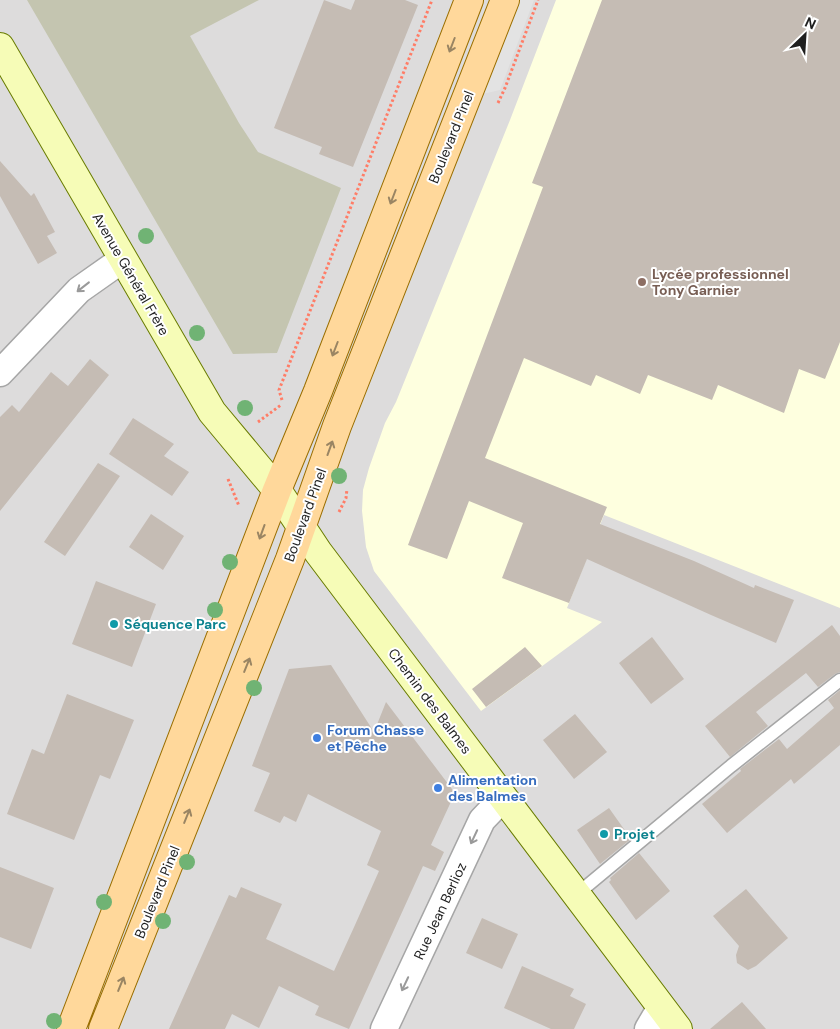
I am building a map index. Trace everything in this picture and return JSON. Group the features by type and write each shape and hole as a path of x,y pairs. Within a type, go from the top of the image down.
{"main road":[{"path":"71,1029 277,490 318,390 469,0"},
{"name":"Boulevard Pinel","path":"103,1029 290,559 339,422 505,0"}],"street":[{"name":"Avenue Général Frère","path":"4,65 123,259 212,412 223,428 277,490"},
{"path":"0,373 79,290 123,259"},
{"name":"Chemin des Balmes","path":"277,490 300,527 576,895 655,1018 678,1029"},
{"name":"Rue Jean Berlioz","path":"384,1029 482,820 503,798"}],"lane":[{"path":"576,895 731,766 840,680"}],"path":[{"path":"283,403 279,390 432,0"}],"shaded area":[{"path":"0,0 840,0 840,1029 0,1029"},
{"path":"27,0 259,0 190,36 239,123 258,152 341,188 277,353 233,354"},
{"path":"508,0 534,0 500,90 478,95"},
{"name":"Lycée professionnel Tony Garnier","path":"556,0 840,0 840,608 604,515 567,608 602,622 481,711 374,571 366,547 362,511 363,490 385,423 396,402 510,120"}],"building":[{"path":"324,0 351,10 355,0 405,0 418,5 353,167 319,154 322,147 274,128"},
{"path":"602,0 840,0 840,342 825,379 799,369 784,413 718,385 712,400 648,375 640,394 596,375 591,386 524,358 485,458 607,507 600,524 694,561 754,588 755,585 794,600 776,643 587,559 569,603 502,578 523,523 469,501 447,559 408,545 543,187 532,183"},
{"path":"0,161 31,196 34,193 55,232 47,236 57,253 38,264 0,196"},
{"path":"90,359 109,375 0,511 0,417 12,405 19,412 51,372 68,386"},
{"path":"133,418 174,444 164,456 189,472 172,496 109,454"},
{"path":"98,463 120,476 65,556 44,542"},
{"path":"151,514 184,536 163,570 129,547"},
{"name":"Séquence Parc","path":"96,581 156,604 132,667 72,644"},
{"path":"832,625 840,636 840,672 818,687 806,673 756,712 768,726 730,757 705,726"},
{"path":"652,637 684,679 651,704 619,663"},
{"path":"525,647 542,666 486,707 472,689"},
{"path":"331,665 374,732 386,702 455,793 431,845 444,852 435,871 423,866 349,1029 315,1015 319,1006 279,986 259,1028 232,1014 225,1029 169,1029 229,895 236,898 241,887 282,904 266,939 334,971 355,925 379,871 367,865 381,831 308,794 296,822 284,816 280,823 254,811 270,773 252,766 289,669"},
{"path":"840,690 840,745 794,784 791,779 727,833 702,804 741,771 740,769 779,739 787,749 834,708 828,700"},
{"path":"67,694 134,720 110,779 100,775 74,840 7,814 32,749 44,754"},
{"path":"575,714 607,752 574,779 543,740"},
{"name":"Projet","path":"609,808 631,839 600,864 577,830"},
{"path":"639,853 670,891 636,920 609,882 610,878"},
{"path":"0,867 54,888 31,949 0,937"},
{"path":"746,889 788,938 756,966 748,970 737,963 736,955 739,946 713,916"},
{"path":"482,918 518,934 502,969 466,953"},
{"path":"522,966 574,989 570,996 586,1004 574,1029 551,1029 504,1008"},
{"path":"742,1002 766,1029 710,1029"}],"place":[{"name":"Lycée professionnel Tony Garnier","path":"642,282"},
{"name":"Séquence Parc","path":"114,624"},
{"name":"Forum Chasse et Pêche","path":"317,738"},
{"name":"Alimentation des Balmes","path":"438,788"},
{"name":"Projet","path":"604,834"}]}
